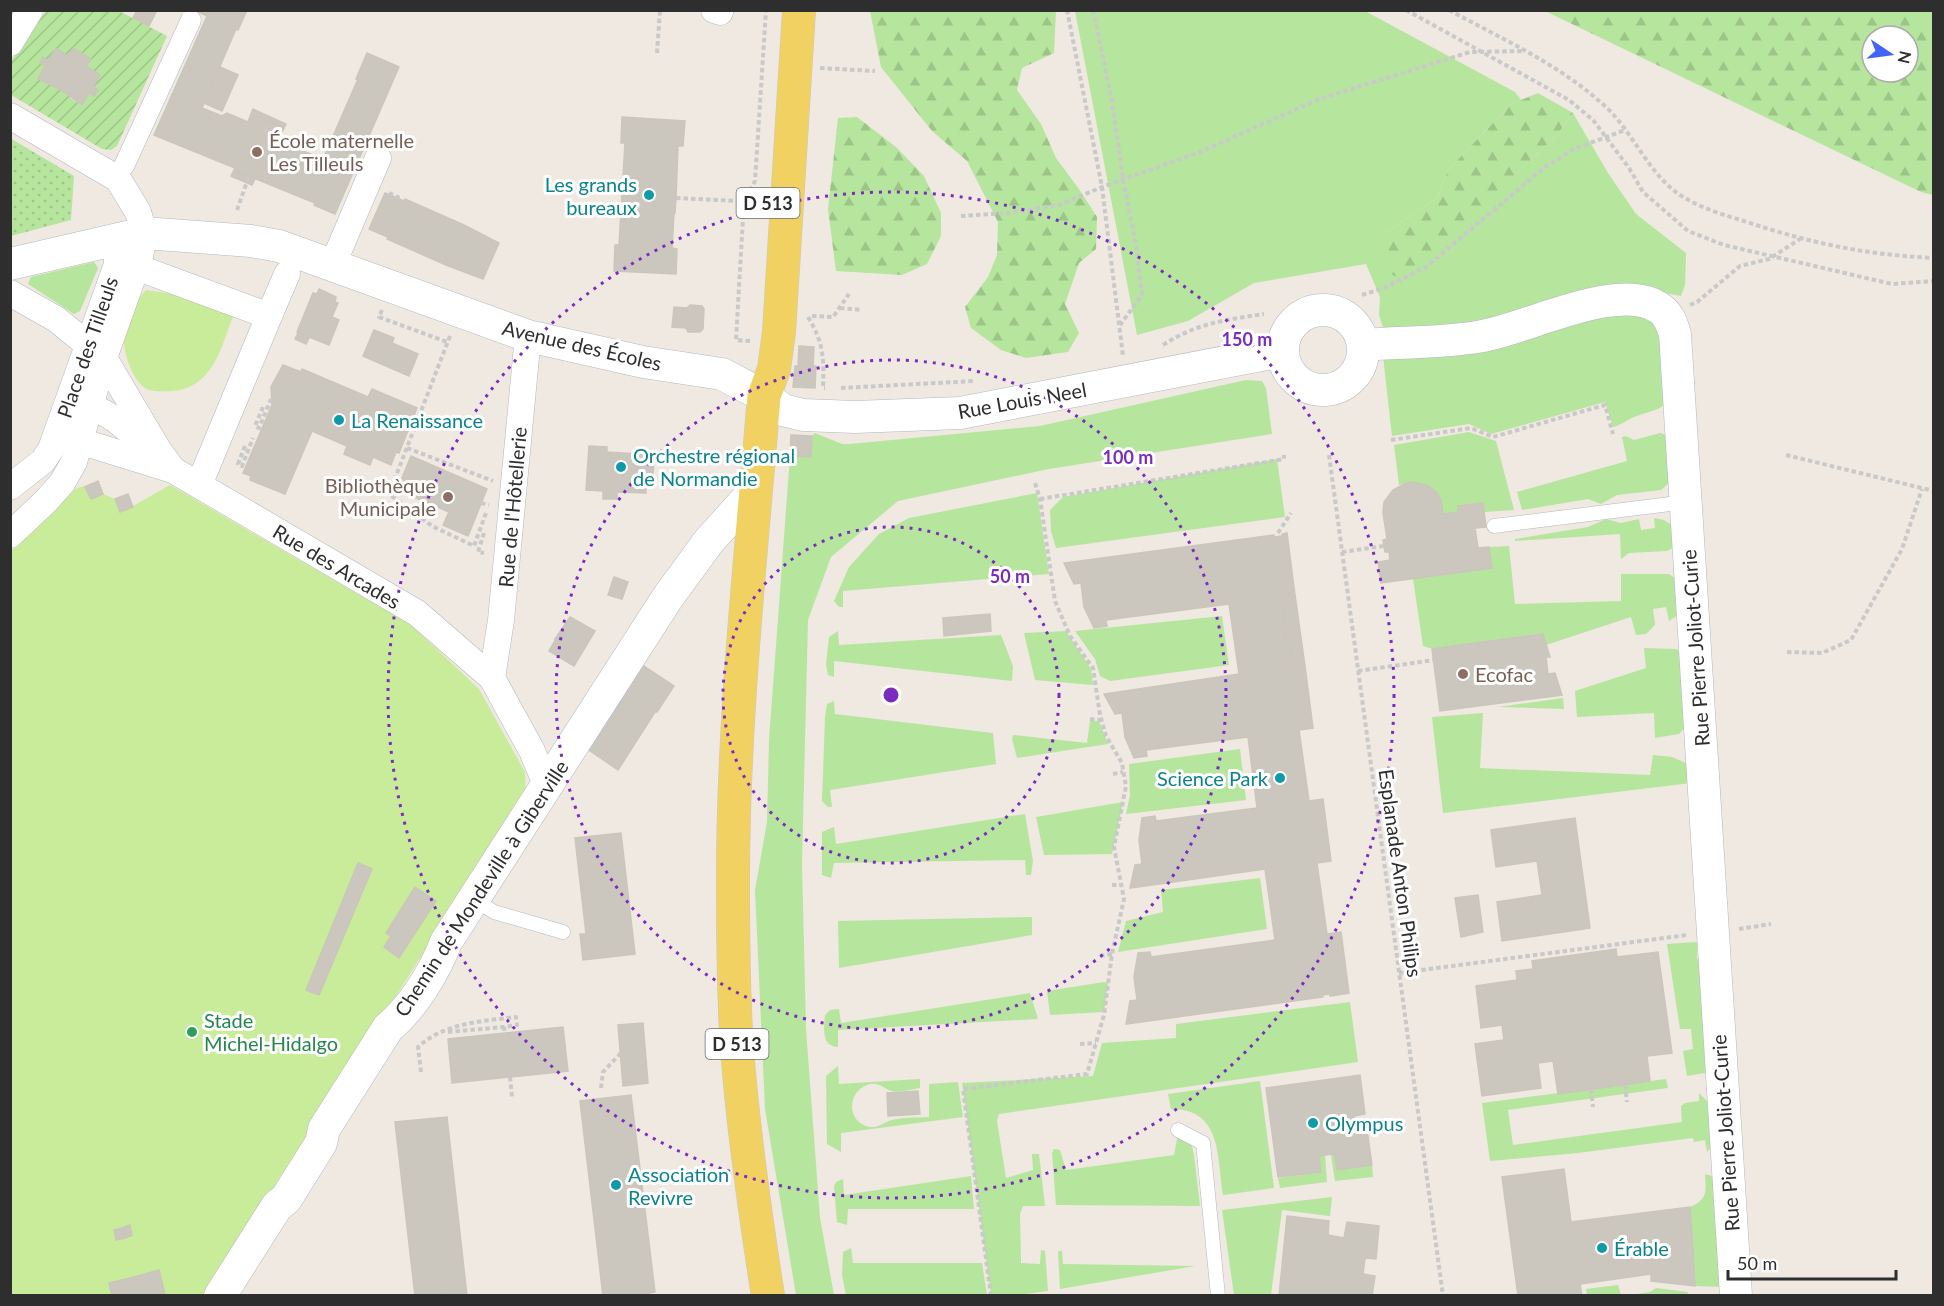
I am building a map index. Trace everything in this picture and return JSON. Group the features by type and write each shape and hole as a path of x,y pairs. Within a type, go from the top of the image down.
{"main road":[{"name":"D 513","path":"764,396 757,369 758,342 781,10"},
{"name":"D 513","path":"768,1296 753,1198 737,1049 733,923 737,746 764,396 774,369 778,332 799,10"}],"street":[{"path":"10,43 30,10"},
{"path":"714,10 720,10"},
{"path":"124,166 191,20"},
{"path":"10,116 118,179 138,212 132,249"},
{"path":"333,264 378,158"},
{"name":"Avenue des Écoles","path":"10,264 132,249 251,241 279,246 333,264 395,289 528,336 644,362 723,374 764,396"},
{"name":"Place des Tilleuls","path":"10,487 43,462 57,434 79,405 132,249 269,316"},
{"path":"199,484 287,274"},
{"path":"10,293 56,319 96,351 166,460"},
{"path":"1363,345 1478,337 1605,300 1631,300 1653,305 1667,316"},
{"path":"1327,310 1347,318 1354,325 1363,345 1363,356 1354,376 1345,384 1334,389 1321,391 1308,388 1298,382 1286,368 1282,351 1284,340 1296,320 1305,314 1327,310"},
{"name":"Rue Pierre Joliot-Curie","path":"1667,316 1675,334 1736,1296"},
{"name":"Rue de l'Hôtellerie","path":"492,678 501,620 528,336"},
{"name":"Rue Louis Neel","path":"764,396 783,410 794,413 855,417 960,412 1282,351"},
{"name":"Place des Tilleuls","path":"10,535 62,483 74,462 81,442 79,405"},
{"name":"Rue des Arcades","path":"79,405 108,413 135,437 199,484 417,613 492,678 532,751 550,778"},
{"name":"Rue des Arcades","path":"57,434 81,442 166,460"},
{"name":"Chemin de Mondeville à Giberville","path":"220,1296 277,1206 286,1199 321,1143 324,1129 388,1028 402,1016 550,778 668,597 709,541 756,489"}],"lane":[{"path":"1494,526 1686,502"},
{"path":"474,899 494,912 563,932"},
{"path":"1178,1130 1203,1143 1218,1296"}],"path":[{"path":"657,52 660,10"},
{"path":"736,340 744,201 754,181 766,10"},
{"path":"1067,10 1102,187 1127,381"},
{"path":"1093,10 1112,101 1142,295 1120,326"},
{"path":"1406,10 1569,100 1593,120 1643,192 1688,231 1724,245 1892,284 1934,281"},
{"path":"1449,10 1573,80 1609,110 1659,176 1679,194 1706,209 1801,239 1838,248 1934,258"},
{"path":"962,216 1008,213 1059,205 1123,179 1200,152 1319,99 1470,52 1525,51"},
{"path":"817,68 875,71"},
{"path":"1362,295 1384,288 1426,267 1544,168 1574,149 1624,130"},
{"path":"237,210 249,176"},
{"path":"676,198 739,201"},
{"path":"1667,316 1697,302 1740,266 1774,255 1801,239"},
{"path":"812,316 833,318 849,294"},
{"path":"840,308 862,310"},
{"path":"380,314 379,317 448,341 388,494 432,526 474,546 486,513"},
{"path":"1155,350 1192,328 1264,314"},
{"path":"806,315 817,331 823,352 823,388 985,379"},
{"path":"263,407 255,426 259,428 271,399"},
{"path":"1391,440 1471,428 1493,437 1605,405 1613,434"},
{"path":"245,446 238,464 242,466 255,439 247,436"},
{"path":"407,448 498,483"},
{"path":"1040,499 1284,459 1284,455"},
{"name":"Esplanade Anton Philips","path":"1329,455 1443,1296"},
{"path":"1786,455 1934,491"},
{"path":"991,1296 981,1239 963,1089 1087,1074 1104,1015 1112,954 1124,899 1114,847 1126,786 1124,772 1122,763 1106,736 1101,720 1093,668 1070,636 1054,601 1040,499 1035,483"},
{"path":"1787,652 1822,653 1851,640 1902,549 1922,489"},
{"path":"481,503 489,506"},
{"path":"1278,533 1290,513"},
{"path":"1342,552 1384,546"},
{"path":"1358,671 1434,660"},
{"path":"1090,719 1101,720"},
{"path":"1113,774 1124,772"},
{"path":"1112,885 1121,885"},
{"path":"1399,973 1713,932"},
{"path":"1100,956 1112,954"},
{"path":"421,1072 418,1047 429,1037 442,1032 468,1023 516,1017 517,1025 442,1032"},
{"path":"504,1027 505,1033"},
{"path":"1080,1044 1096,1043"},
{"path":"601,1088 603,1071 621,1053"},
{"path":"510,1077 512,1097"},
{"path":"1625,1084 1627,1102"},
{"path":"1591,1089 1593,1107"}],"green space":[{"path":"46,11 119,11 167,36 117,146 111,150 102,149 11,95 11,61","holes":["73,48 91,59 86,66 100,75 93,87 98,90 94,96 89,93 81,105 70,98 71,96 38,79 45,66 40,63 43,58 48,61 56,49 68,56"]},
{"path":"870,11 1056,11 1054,53 1022,68 1017,90 1041,124 1056,158 1097,217 1096,249 1079,263 1065,304 1079,333 1068,352 1026,358 1001,350 971,328 965,307 988,277 997,255 998,222 967,161 932,131 881,67"},
{"path":"1075,11 1365,11 1515,92 1521,100 1511,104 1448,170 1437,198 1387,232 1517,173 1557,135 1573,113 1608,173 1636,214 1686,253 1685,285 1681,296 1644,289 1468,326 1415,331 1383,327 1379,315 1380,297 1366,264 1254,283 1188,321 1137,335"},
{"path":"1545,11 1933,11 1933,195 1921,192"},
{"path":"1538,93 1573,113 1557,135 1517,173 1453,244 1397,277 1383,270 1387,232 1437,198 1448,170 1511,104"},
{"path":"857,117 896,147 924,176 941,213 941,236 927,264 902,275 836,271 828,209 838,118"},
{"path":"10,138 74,176 71,220 11,236"},
{"path":"94,262 98,268 80,311 74,314 28,284 31,277"},
{"path":"146,290 173,294 234,314 212,367 192,386 172,391 149,390 133,373 124,346 124,330 133,309"},
{"path":"1635,311 1660,326 1665,405 1613,427 1605,402 1491,434 1469,424 1392,436 1383,356"},
{"path":"1246,380 1262,381 1266,388 1272,434 1049,469 898,501 831,557 808,620 802,863 806,1029 820,1218 834,1295 796,1295 765,1109 755,890 767,822 769,740 790,456 811,457 812,436 815,433 842,444 850,444 1040,426"},
{"path":"1469,432 1496,441 1514,510 1484,512 1483,503 1458,506 1458,512 1443,514 1435,492 1423,484 1399,485 1394,445"},
{"path":"1660,433 1666,435 1673,476 1661,490 1617,495 1601,504 1588,499 1522,510 1517,492 1627,461 1622,437 1626,436 1634,440"},
{"path":"1277,459 1285,517 1056,548 1051,531 1050,510 1063,497"},
{"name":"Stade Michel-Hidalgo","path":"98,481 103,494 115,499 128,494 133,506 170,485 411,625 479,689 525,772 526,792 205,1295 11,1295 11,551 75,489"},
{"path":"1037,493 1049,574 843,591 843,607 839,607 834,601 849,567 879,534 909,518"},
{"path":"1654,518 1664,520 1673,526 1675,547 1667,551 1629,553 1621,559 1620,534 1515,541 1515,539 1588,527 1606,519 1621,523 1639,519 1641,530 1655,528"},
{"path":"1509,546 1515,604 1621,601 1621,574 1669,574 1676,579 1678,615 1669,621 1666,607 1653,609 1655,625 1646,634 1636,635 1631,617 1546,645 1543,634 1433,649 1423,646 1413,579 1491,568 1489,547"},
{"path":"1222,616 1229,665 1110,681 1100,676 1095,659 1075,631"},
{"path":"838,631 839,645 1001,635 1013,666 1012,681 834,661 834,677 828,675 826,664 829,637"},
{"path":"1066,631 1091,669 1093,685 1035,680 1024,633"},
{"path":"1644,648 1676,649 1682,654 1685,727 1679,734 1655,738 1654,713 1577,717 1575,691 1646,668"},
{"path":"1563,698 1564,709 1498,707"},
{"path":"834,701 835,714 993,733 996,764 830,790 832,807 828,807 822,801 825,717 827,704"},
{"path":"1483,713 1480,768 1650,775 1653,755 1672,757 1688,764 1691,783 1443,813 1432,717"},
{"path":"1090,721 1099,721 1108,744 1017,758 1013,735 1087,743"},
{"path":"1240,749 1246,800 1126,814 1130,795 1129,764"},
{"path":"1123,802 1112,854 1044,855 1036,817"},
{"path":"1025,814 1033,861 1031,875 1026,875 1025,860 834,863 831,878 822,875 822,832 834,827 836,844"},
{"path":"1260,878 1267,929 1118,952 1126,921 1163,912 1161,890"},
{"path":"1032,917 1032,935 839,968 838,921"},
{"path":"1697,942 1697,959 1705,960 1711,1065 1705,1073 1687,1076 1683,1051 1693,1049 1691,1029 1680,1029 1667,944"},
{"path":"1108,983 1104,1012 1050,1015 1047,991"},
{"path":"1030,993 1038,1019 838,1030 838,1047 829,1044 825,1036 825,1015 830,1010 839,1009 841,1023"},
{"path":"1350,1002 1358,1062 999,1114 997,1121 1006,1178 1033,1170 1032,1154 1039,1154 1045,1206 1023,1206 1020,1214 1021,1263 1040,1264 1041,1250 1045,1251 1048,1291 1018,1295 991,1295 962,1083 1093,1076 1102,1043 1176,1038 1176,1024"},
{"path":"838,1066 839,1084 920,1079 920,1088 902,1091 892,1091 873,1084 862,1087 856,1093 852,1106 856,1119 862,1124 873,1127 896,1119 929,1117 929,1084 958,1082 963,1117 841,1133 841,1152 827,1144 826,1076"},
{"path":"1666,1079 1668,1088 1508,1110 1513,1145 1682,1122 1681,1106 1685,1103 1699,1101 1699,1093 1710,1104 1715,1143 1707,1152 1705,1140 1694,1142 1693,1138 1578,1153 1490,1161 1482,1103"},
{"path":"1260,1081 1274,1188 1223,1195 1214,1137 1200,1117 1188,1111 1171,1109 1168,1094"},
{"path":"1189,1133 1200,1206 1056,1205 1052,1153 1054,1149 1060,1150 1066,1170 1174,1155 1178,1134"},
{"path":"1335,1154 1372,1165 1373,1177 1335,1181 1331,1155"},
{"path":"1325,1155 1327,1182 1280,1188 1278,1178 1321,1172 1319,1156"},
{"path":"1705,1174 1716,1177 1724,1287 1695,1286 1690,1207 1700,1201 1705,1194"},
{"path":"971,1176 974,1209 848,1209 847,1225 837,1222 834,1186 836,1182 843,1179 844,1195"},
{"path":"1332,1197 1330,1216 1282,1210 1271,1295 1234,1295 1222,1210"},
{"path":"851,1248 853,1263 982,1263 987,1295 846,1295 842,1275 843,1252"},
{"path":"1058,1251 1062,1251 1063,1264 1195,1266 1060,1289"},
{"path":"1618,1285 1621,1295 1587,1295 1586,1289"},
{"path":"1656,1288 1688,1292 1687,1295 1631,1295 1650,1292"}],"building":[{"path":"137,10 157,10 149,26 133,18"},
{"path":"195,10 247,10 238,30 236,29 202,108 222,116 227,113 248,122 251,114 284,128 280,136 301,145 303,151 323,159 367,53 399,67 335,214 314,205 315,203 234,170 235,168 154,135 207,16"},
{"path":"56,48 68,56 73,48 83,54 61,90 38,79 45,66 40,63 43,57 48,61"},
{"path":"83,54 91,59 86,66 100,75 93,87 98,90 94,96 89,93 82,105 61,90"},
{"path":"220,67 238,75 222,111 204,103"},
{"path":"253,109 286,124 284,128 251,114"},
{"name":"Les grands bureaux","path":"622,117 685,121 683,146 678,146 674,213 672,248 677,249 676,274 614,271 615,245 619,245 625,143 621,143"},
{"path":"234,170 255,179 252,185 231,176"},
{"path":"385,193 404,201 405,199 499,243 483,279 446,265 369,229"},
{"path":"319,289 336,297 335,302 338,303 332,317 339,320 329,345 297,332 313,293 317,294"},
{"path":"690,305 702,306 704,309 703,329 700,332 688,332 686,328 672,327 674,307 687,308"},
{"path":"374,330 394,338 392,343 418,354 409,376 363,356"},
{"path":"298,333 309,338 306,344 295,339"},
{"path":"799,346 814,347 813,366 798,366"},
{"name":"La Renaissance","path":"283,365 301,372 302,369 368,397 372,389 417,408 399,453 396,452 391,465 373,457 370,465 344,454 347,446 312,431 285,494 250,480 251,476 243,473 272,405 271,387"},
{"path":"795,366 816,366 815,388 793,387"},
{"path":"791,435 812,436 811,457 790,456"},
{"name":"Orchestre régional de Normandie","path":"589,446 607,447 607,452 653,455 656,452 653,477 656,480 654,482 646,478 646,493 617,492 617,499 603,499 603,491 586,490"},
{"name":"Bibliothèque Municipale","path":"411,456 487,489 468,536 443,525 449,512 397,490"},
{"path":"98,481 103,494 91,499 85,487"},
{"path":"1414,482 1428,486 1437,493 1441,500 1443,514 1458,512 1458,506 1483,503 1486,527 1475,528 1478,548 1489,547 1492,568 1381,583 1378,562 1390,560 1389,552 1385,552 1383,540 1387,539 1383,513 1384,502 1393,490 1406,483"},
{"path":"128,494 133,507 120,512 115,499"},
{"name":"Science Park","path":"1287,533 1295,595 1282,597 1291,668 1305,666 1313,728 1299,730 1309,801 1323,799 1331,861 1317,863 1327,934 1341,932 1349,993 1126,1024 1130,1001 1137,1000 1134,977 1138,953 1150,952 1151,957 1275,940 1265,869 1130,888 1135,865 1142,864 1139,840 1142,818 1155,816 1156,821 1257,808 1248,737 1146,750 1147,756 1134,758 1125,737 1122,713 1115,714 1104,694 1239,674 1229,604 1106,620 1107,626 1094,628 1084,607 1081,583 1074,584 1064,563 1274,535 1274,537 1282,536"},
{"path":"614,577 628,582 622,599 608,595"},
{"path":"1295,595 1305,666 1291,668 1282,597"},
{"path":"990,614 991,631 944,636 943,618"},
{"path":"570,617 595,631 574,666 549,651"},
{"path":"1543,634 1550,657 1546,657 1548,674 1555,673 1562,695 1440,711 1432,649"},
{"path":"642,665 674,686 618,770 586,748"},
{"path":"1575,818 1590,928 1502,941 1497,902 1542,895 1537,861 1496,867 1491,830"},
{"path":"621,833 635,954 583,960 580,934 586,934 575,838"},
{"path":"358,863 372,869 319,995 306,990"},
{"path":"415,887 436,901 399,958 384,947 391,936 386,933"},
{"path":"1478,895 1483,932 1461,937 1455,898"},
{"path":"1616,949 1617,957 1658,952 1672,1053 1647,1056 1650,1081 1558,1094 1553,1061 1538,1063 1541,1088 1482,1096 1475,1044 1504,1040 1502,1025 1481,1028 1476,986 1517,980 1516,971 1533,969 1532,961"},
{"path":"643,1023 648,1083 623,1086 618,1025"},
{"path":"563,1027 568,1071 452,1083 448,1039"},
{"name":"Olympus","path":"1360,1075 1365,1114 1354,1116 1356,1132 1367,1130 1372,1165 1337,1170 1335,1154 1325,1155 1319,1156 1321,1172 1278,1177 1266,1088"},
{"path":"918,1091 920,1114 888,1116 887,1093"},
{"name":"Association Revivre","path":"631,1095 655,1292 649,1293 649,1296 603,1296 580,1101"},
{"path":"447,1117 467,1296 443,1296 443,1294 415,1296 395,1122"},
{"name":"Érable","path":"1564,1169 1571,1222 1690,1207 1695,1286 1651,1281 1651,1274 1580,1284 1582,1296 1518,1296 1502,1177"},
{"path":"1287,1216 1329,1221 1328,1235 1344,1238 1347,1222 1379,1226 1376,1259 1365,1258 1363,1274 1375,1276 1372,1296 1279,1296"},
{"path":"130,1225 132,1235 125,1238 122,1228"},
{"path":"122,1228 125,1238 116,1240 114,1230"},
{"path":"159,1270 165,1294 139,1296 134,1277"},
{"path":"134,1277 139,1296 112,1296 109,1283"}],"place":[{"name":"École maternelle Les Tilleuls","path":"257,152"},
{"name":"Les grands bureaux","path":"649,195"},
{"name":"La Renaissance","path":"339,420"},
{"name":"Orchestre régional de Normandie","path":"621,467"},
{"name":"Bibliothèque Municipale","path":"448,497"},
{"name":"Ecofac","path":"1463,674"},
{"name":"Science Park","path":"1280,778"},
{"name":"Stade Michel-Hidalgo","path":"192,1032"},
{"name":"Olympus","path":"1313,1123"},
{"name":"Association Revivre","path":"616,1185"},
{"name":"Érable","path":"1602,1248"}]}
